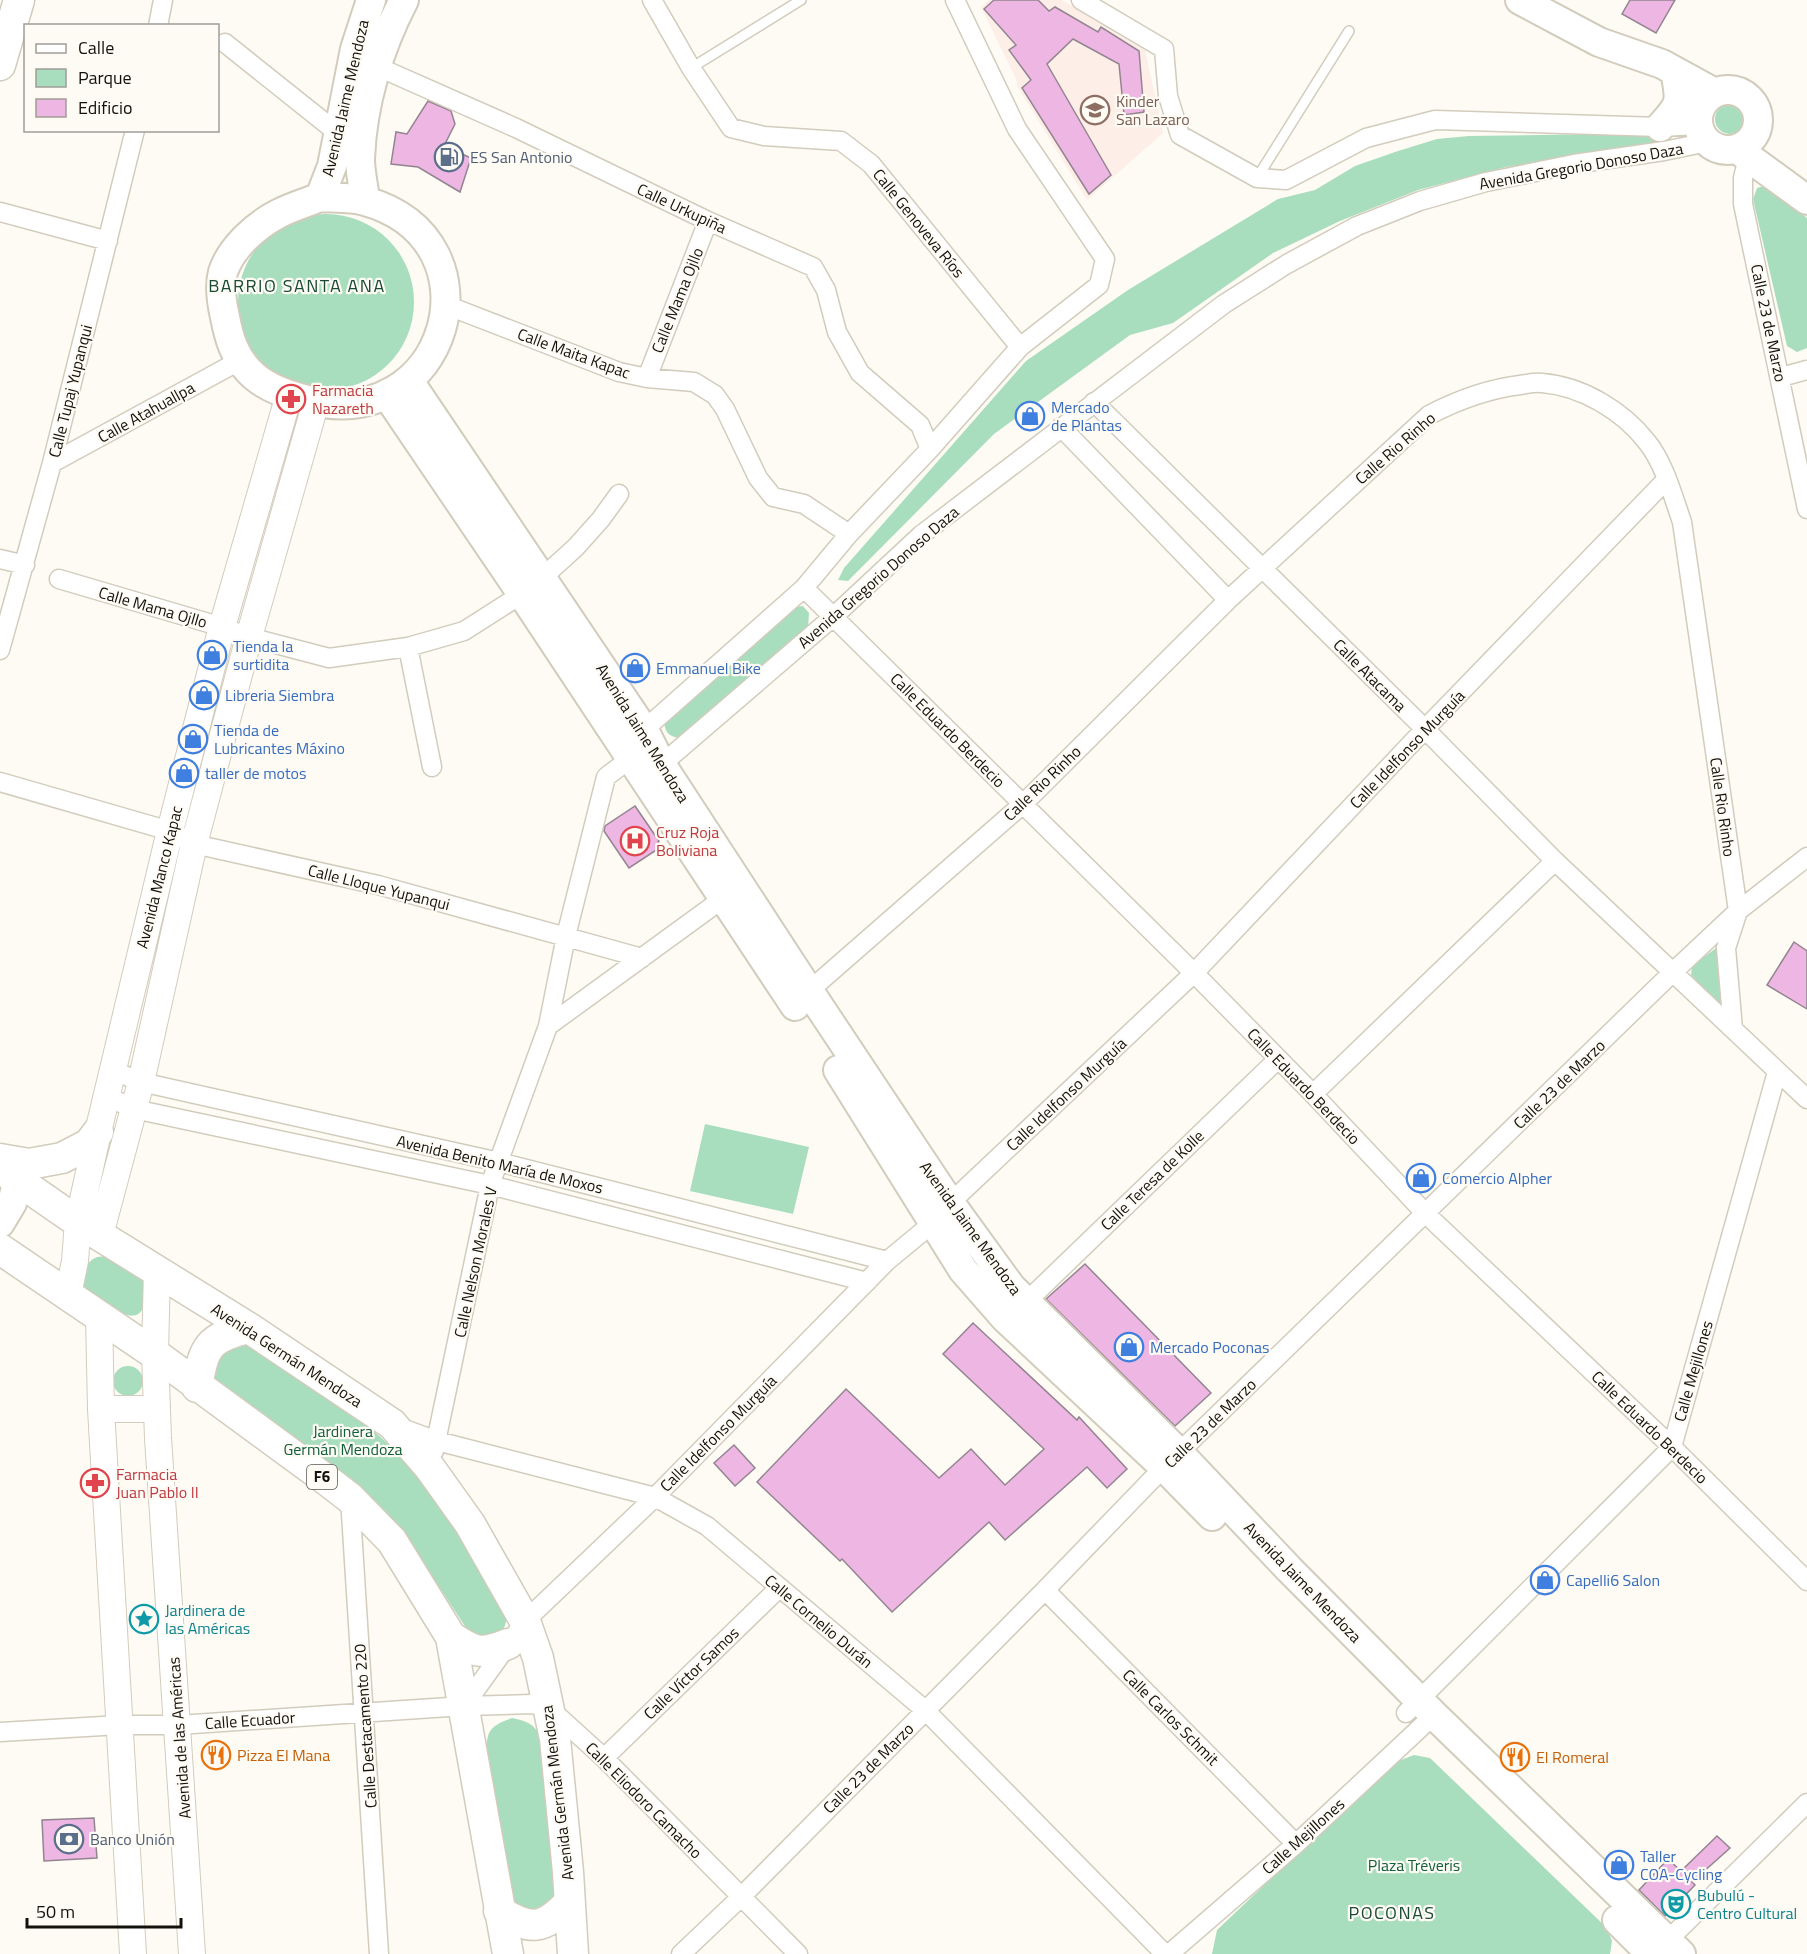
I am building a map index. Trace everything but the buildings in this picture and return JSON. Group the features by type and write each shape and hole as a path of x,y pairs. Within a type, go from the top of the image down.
{"highway":[{"path":"0,65 19,0"},
{"path":"6,1169 62,1158 89,1144 98,1132"},
{"name":"Avenida Germán Mendoza","path":"6,1169 89,1228 249,1328 434,1454 470,1524 517,1632 538,1658 556,1750 573,1954"},
{"name":"F6","path":"0,1249 155,1354 350,1498 392,1541 451,1637 508,1954"},
{"path":"197,1387 204,1354 213,1342 225,1334 249,1328"},
{"path":"451,1637 478,1652 494,1649 517,1632"},
{"path":"499,1911 516,1922 532,1926 548,1922 569,1903"}],"main road":[{"name":"Avenida Jaime Mendoza","path":"365,201 360,160 366,115 365,58 371,0"},
{"name":"Avenida Jaime Mendoza","path":"320,197 332,166 339,134 365,58 393,22 404,0"},
{"path":"1520,0 1599,42 1662,64 1715,93"},
{"path":"1660,127 1679,103 1676,71"},
{"path":"1734,90 1743,93 1756,108 1759,117 1758,128 1746,147 1726,150 1716,147 1703,133 1701,106 1715,93 1734,90"},
{"path":"1746,147 1807,200"},
{"path":"320,197 365,201 404,218 429,243 439,262 446,305 441,333 428,359 398,388 356,405 316,402 289,395 263,383 239,361 232,346 222,303 222,273 233,253 248,235 277,214 320,197"},
{"name":"Avenida Jaime Mendoza","path":"398,388 532,586 941,1213 1172,1460"},
{"name":"Avenida Manco Kapac","path":"89,1228 98,1132 112,1070 222,627 289,395"},
{"name":"Avenida Manco Kapac","path":"68,1294 75,1261 134,1109 194,844 249,637 316,402"},
{"path":"0,1223 12,1203 6,1169"},
{"name":"Avenida Jaime Mendoza","path":"941,1213 963,1270 1005,1318 1172,1460 1289,1569 1420,1714 1656,1948"},
{"name":"Avenida de las Américas","path":"157,1270 155,1354 157,1409 192,1954"},
{"path":"99,1316 101,1409 133,1954"},
{"path":"101,1409 157,1409"}],"street":[{"path":"158,24 163,0"},
{"name":"Calle Genoveva Ríos","path":"652,0 691,69 731,128 764,136 841,141 871,164 1020,347"},
{"path":"641,756 804,588 849,534 930,449 1020,347 1099,285 1105,259 1017,129 955,0"},
{"path":"1081,0 1164,49 1168,96 1180,135 1257,178"},
{"path":"225,43 339,134"},
{"name":"Calle Urkupiña","path":"365,58 708,221 813,267 826,290 837,332 860,373 920,425 930,449"},
{"name":"Avenida Gregorio Donoso Daza","path":"1257,178 1287,180 1366,138 1435,120 1660,127 1703,133"},
{"name":"Calle Tupaj Yupanqui","path":"0,650 52,463 135,132"},
{"name":"Avenida Gregorio Donoso Daza","path":"641,756 833,617 921,535 1094,402 1224,304 1287,264 1357,226 1420,201 1486,182 1574,165 1664,152 1703,133"},
{"name":"Calle 23 de Marzo","path":"1746,147 1743,204 1807,509"},
{"path":"0,212 108,241"},
{"name":"Calle Mama Ojllo","path":"647,378 708,221"},
{"name":"Calle Maita Kapac","path":"446,305 619,372 647,378 694,382 715,395 725,410 758,478 773,497 804,504 849,534"},
{"name":"Calle Atahuallpa","path":"52,463 239,361"},
{"path":"1781,377 1807,370"},
{"name":"Calle Rio Rinho","path":"801,998 1023,804 1228,600 1429,415 1457,400 1497,388 1541,383 1569,388 1601,402 1623,417 1648,443 1667,479 1682,522 1738,911 1726,948 1733,1029"},
{"name":"Calle Atacama","path":"1094,402 1425,729 1555,861 1674,972"},
{"path":"1062,427 1228,600"},
{"path":"1793,435 1807,447"},
{"name":"Calle Idelfonso Murguía","path":"464,1706 517,1632 655,1497 887,1261 941,1213 1194,973 1425,729 1667,479"},
{"name":"Calle Mama Ojllo","path":"59,579 249,637 329,658 408,647 464,631 532,586 576,547 602,519 619,494"},
{"path":"0,559 25,566"},
{"name":"Calle Eduardo Berdecio","path":"804,588 1194,973 1313,1094 1426,1214 1672,1447 1807,1581"},
{"path":"408,647 432,767"},
{"name":"Calle Nelson Morales V","path":"434,1454 490,1185 548,1026 566,936 606,777 641,756"},
{"name":"Calle Lloque Yupanqui","path":"0,782 170,831 194,844 378,885 642,958"},
{"name":"Calle 23 de Marzo","path":"681,1954 741,1897 1172,1460 1738,911 1807,857"},
{"path":"1313,1094 1555,861"},
{"path":"548,1026 732,892"},
{"path":"1674,972 1807,1099"},
{"name":"Calle Teresa de Kolle","path":"1026,1302 1278,1059"},
{"name":"Avenida Benito María de Moxos","path":"112,1070 141,1082 499,1162 887,1261"},
{"name":"Calle Mejillones","path":"1167,1954 1296,1844 1672,1447 1777,1072"},
{"name":"Avenida Benito María de Moxos","path":"106,1096 134,1109 490,1185 867,1282"},
{"name":"Calle Cornelio Durán","path":"434,1454 655,1497 707,1526 925,1710 1167,1954"},
{"name":"Calle Destacamento 220","path":"350,1498 380,1954"},
{"name":"Calle Víctor Samos","path":"604,1758 779,1588"},
{"name":"Calle Carlos Schmit","path":"1045,1590 1296,1844"},
{"path":"464,1706 532,1704 549,1708"},
{"name":"Calle Ecuador","path":"0,1732 120,1725 178,1725 464,1706"},
{"name":"Calle Eliodoro Camacho","path":"549,1708 604,1758 798,1954"},
{"path":"1656,1948 1807,1803"}],"lane":[{"path":"691,69 801,0"},
{"path":"1257,178 1348,32"}],"shaded area":[{"name":"Kinder San Lazaro","path":"989,0 1062,0 1145,50 1163,133 1087,200 1017,86 1016,79 981,7"}],"green space":[{"path":"1730,104 1736,105 1744,113 1744,125 1736,133 1730,134 1724,133 1716,125 1715,119 1716,113 1724,105"},
{"path":"1670,133 1666,143 1506,167 1418,190 1340,221 1273,253 1173,323 1130,335 994,434 848,581 838,580 844,568 1026,361 1128,290 1278,199 1315,190 1355,166 1437,139 1469,136"},
{"path":"1767,185 1807,218 1807,348 1797,352 1787,346 1753,199 1757,188"},
{"path":"326,214 360,221 375,229 388,240 399,253 407,268 414,302 407,336 399,351 388,364 375,375 360,383 326,390 292,383 277,375 264,364 253,351 245,336 238,302 245,268 253,253 264,240 277,229 292,221"},
{"path":"803,606 809,613 808,628 679,738 668,733 664,721 795,607"},
{"path":"1716,948 1725,1009 1691,975 1692,966"},
{"path":"705,1124 809,1147 793,1214 690,1191"},
{"path":"104,1256 143,1280 145,1298 139,1313 127,1315 120,1313 86,1291 83,1278 88,1264 97,1257"},
{"name":"Jardinera Germán Mendoza","path":"244,1343 349,1412 369,1427 405,1461 447,1515 507,1612 501,1633 491,1637 470,1634 400,1527 352,1479 221,1386 214,1377 212,1357"},
{"path":"128,1366 139,1370 143,1381 139,1392 128,1396 117,1392 113,1381 117,1370"},
{"path":"512,1718 529,1724 541,1737 555,1897 538,1915 515,1905 487,1750 489,1732 495,1726"},
{"name":"Plaza Tréveris","path":"1414,1755 1430,1758 1607,1928 1612,1941 1610,1954 1212,1954 1217,1930 1393,1763"}],"place":[{"name":"Kinder San Lazaro","path":"1095,110"},
{"name":"ES San Antonio","path":"449,157"},
{"name":"Farmacia Nazareth","path":"291,399"},
{"name":"Mercado de Plantas","path":"1030,416"},
{"name":"Tienda la surtidita","path":"212,655"},
{"name":"Emmanuel Bike","path":"635,668"},
{"name":"Libreria Siembra","path":"204,695"},
{"name":"Tienda de Lubricantes Máxino","path":"193,739"},
{"name":"taller de motos","path":"184,773"},
{"name":"Cruz Roja Boliviana","path":"635,841"},
{"name":"Comercio Alpher","path":"1421,1178"},
{"name":"Mercado Poconas","path":"1129,1347"},
{"name":"Farmacia Juan Pablo II","path":"95,1483"},
{"name":"Capelli6 Salon","path":"1545,1580"},
{"name":"Jardinera de las Américas","path":"144,1619"},
{"name":"Pizza El Mana","path":"216,1755"},
{"name":"El Romeral","path":"1515,1757"},
{"name":"Banco Unión","path":"69,1839"},
{"name":"Taller COA-Cycling","path":"1619,1865"},
{"name":"Bubulú - Centro Cultural","path":"1676,1904"}],"district":[{"name":"BARRIO SANTA ANA","path":"297,286"},
{"name":"POCONAS","path":"1392,1913"}]}
